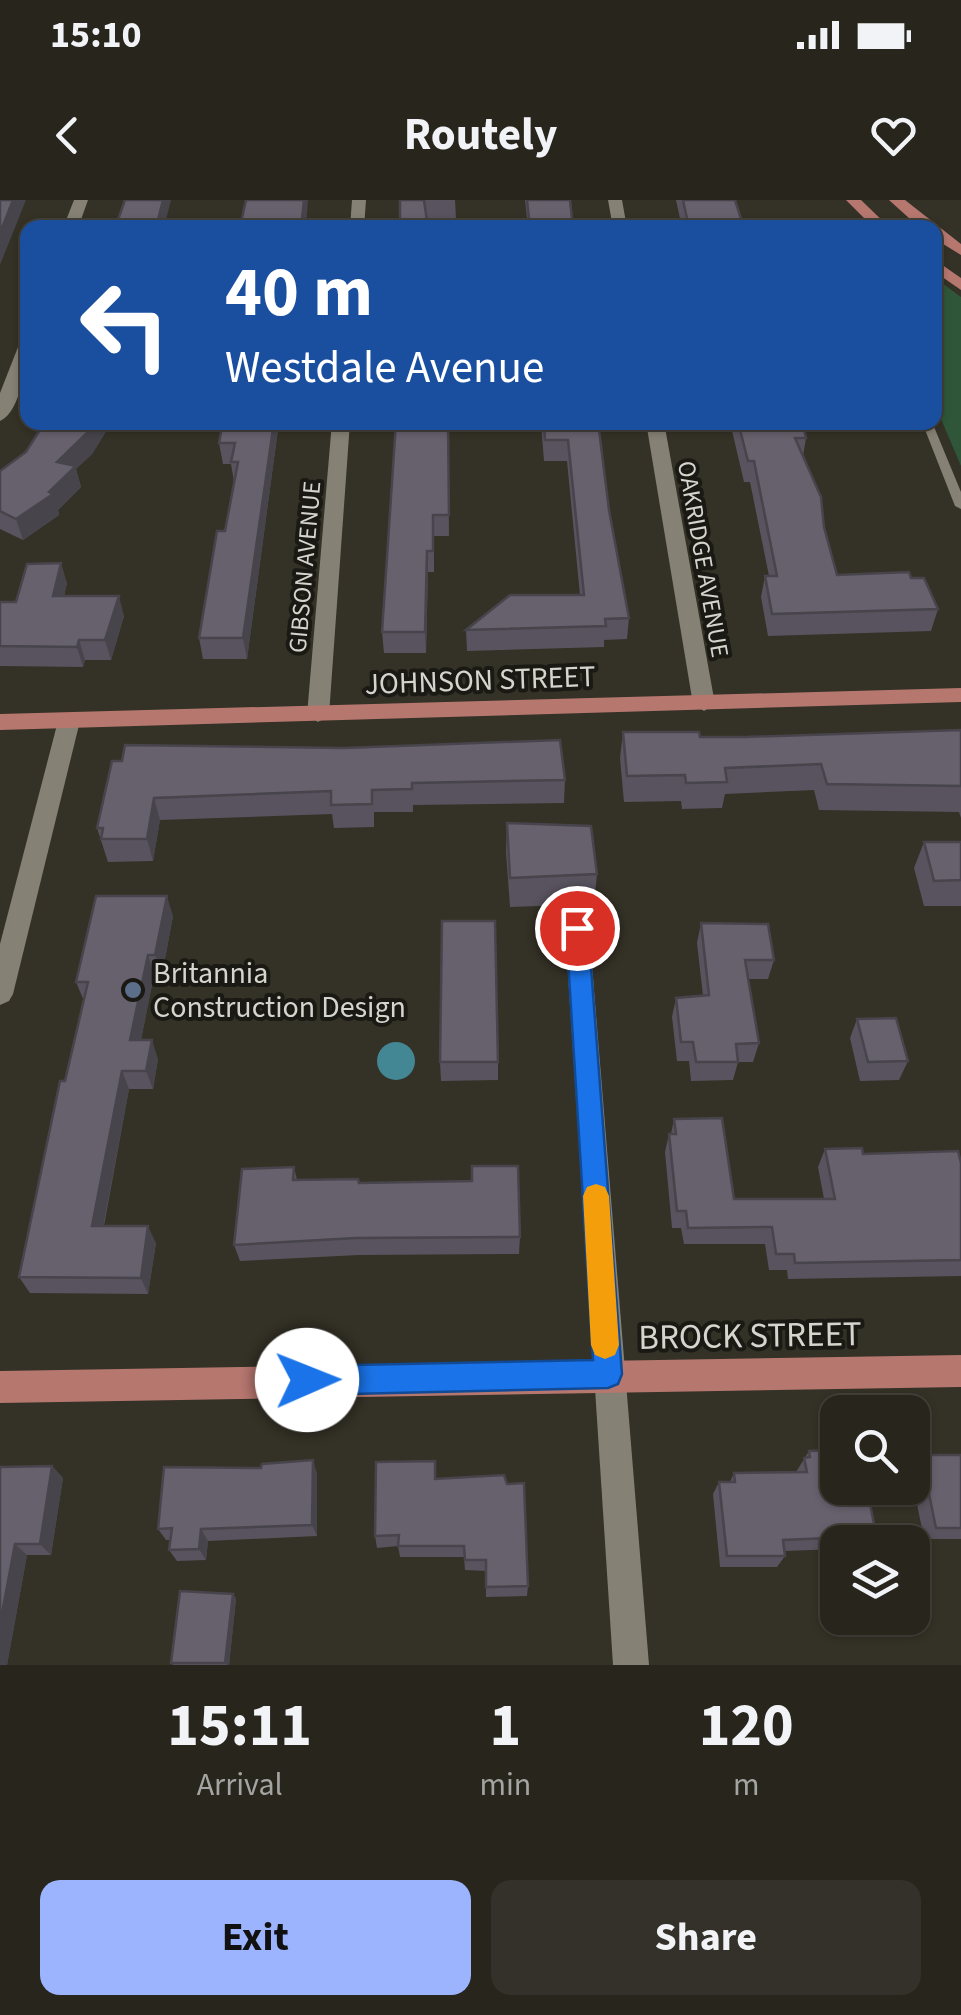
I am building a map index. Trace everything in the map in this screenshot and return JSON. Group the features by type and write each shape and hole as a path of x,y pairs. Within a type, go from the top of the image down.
{"main road":[{"path":"852,200 874,220"},
{"path":"896,200 920,220"},
{"name":"JOHNSON STREET","path":"0,722 961,695"},
{"name":"BROCK STREET","path":"0,1387 961,1370"}],"street":[{"path":"0,416 20,363"},
{"name":"GIBSON AVENUE","path":"318,715 339,430"},
{"name":"OAKRIDGE AVENUE","path":"656,430 704,704"},
{"path":"0,994 69,721"},
{"path":"577,928 631,1665"}],"lane":[{"path":"930,430 961,506"}],"green space":[{"path":"942,283 961,297 961,466 942,421"}],"water":[{"path":"396,1042 410,1047 415,1061 410,1075 396,1080 382,1075 377,1061 382,1047"}],"building":[{"path":"0,200 13,200 0,233"},
{"path":"125,200 163,200 158,220 118,220"},
{"path":"246,200 304,200 302,220 242,220"},
{"path":"400,200 424,200 427,220 400,220"},
{"path":"527,200 570,200 572,220 529,220"},
{"path":"683,200 735,200 741,220 687,220"},
{"path":"40,430 89,430 57,462 76,466 49,492 53,494 16,519 0,511 0,471 26,452"},
{"path":"221,430 273,430 243,638 199,638 217,531 225,531 238,462 231,462 235,443 219,443"},
{"path":"395,430 448,430 449,515 433,515 433,551 427,551 425,632 382,632"},
{"path":"544,430 599,430 629,618 605,619 606,626 466,630 510,595 584,595 568,440 545,440"},
{"path":"740,430 804,430 806,438 795,438 821,497 824,527 837,575 909,572 911,578 924,578 938,609 772,614 765,576 777,576 754,461 748,461"},
{"path":"61,563 53,596 119,596 105,640 79,640 77,647 0,646 0,602 16,602 27,564"},
{"path":"961,730 961,786 827,784 821,764 725,768 727,782 686,783 685,775 627,776 623,732 699,732 700,737 744,737"},
{"path":"560,740 565,780 412,783 412,789 372,790 372,804 331,805 331,791 154,798 147,839 101,839 103,828 97,828 112,761 122,761 125,745 344,748"},
{"path":"507,823 591,826 597,874 510,878"},
{"path":"924,842 961,842 961,880 934,881"},
{"path":"96,896 167,896 155,955 148,955 130,1040 152,1040 146,1071 122,1071 92,1226 148,1226 141,1278 19,1277 60,1081 65,1081 88,982 76,982"},
{"path":"442,921 495,921 498,1062 440,1062"},
{"path":"701,923 768,924 774,960 745,960 759,1043 736,1044 738,1062 696,1062 693,1042 681,1042 676,998 709,995"},
{"path":"896,1018 908,1061 868,1062 857,1019"},
{"path":"722,1118 734,1199 835,1199 825,1149 862,1148 863,1154 958,1151 961,1260 795,1263 794,1254 776,1254 772,1227 688,1228 686,1211 677,1211 669,1134 676,1134 674,1119"},
{"path":"472,1166 518,1166 520,1237 356,1238 234,1245 242,1169 294,1167 293,1180 358,1179 359,1183 472,1181"},
{"path":"809,1451 820,1451 820,1505 870,1505 874,1525 820,1525 820,1538 783,1540 785,1556 727,1556 719,1482 735,1482 734,1473 807,1472 804,1458 810,1457"},
{"path":"930,1455 961,1455 961,1528 936,1528 930,1499"},
{"path":"313,1460 312,1525 201,1529 199,1549 169,1550 172,1528 158,1529 164,1467 261,1468 262,1464"},
{"path":"435,1461 435,1479 504,1475 507,1484 524,1483 528,1586 486,1587 486,1560 465,1560 464,1546 398,1546 399,1535 375,1536 376,1462"},
{"path":"52,1466 40,1544 15,1544 0,1624 0,1467"},
{"path":"180,1591 233,1594 225,1663 171,1663"}],"slow traffic":[{"path":"596,1196 605,1345"}],"place":[{"name":"Britannia Construction Design","path":"133,990"}],"route":[{"path":"307,1380 608,1374 577,928"}]}
